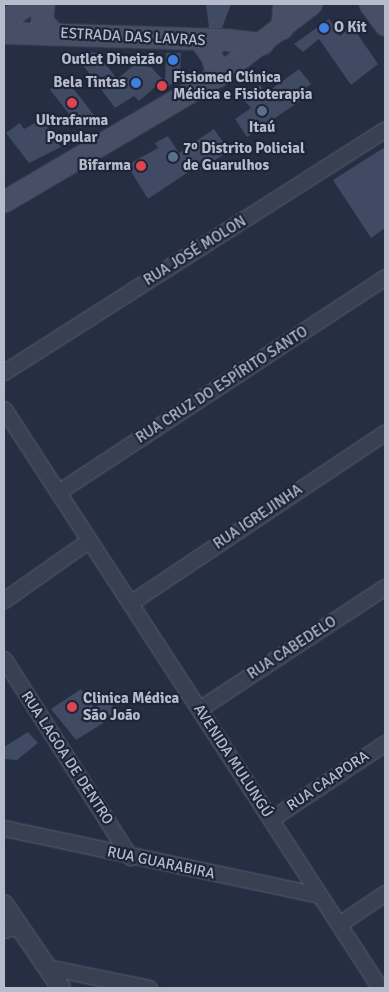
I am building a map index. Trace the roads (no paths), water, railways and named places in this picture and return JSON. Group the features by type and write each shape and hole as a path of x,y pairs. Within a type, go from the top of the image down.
{"main road":[{"path":"4,21 29,4"},
{"path":"44,4 42,21 53,33"},
{"path":"282,29 284,4"},
{"path":"4,202 218,76 263,44 312,4"},
{"path":"370,4 385,26"},
{"name":"ESTRADA DAS LAVRAS","path":"4,33 53,33 263,44"},
{"path":"201,41 212,57 218,76"}],"street":[{"name":"RUA JOSÉ MOLON","path":"4,372 385,129"},
{"name":"RUA CRUZ DO ESPÍRITO SANTO","path":"58,492 385,277"},
{"name":"AVENIDA MULUNGÚ","path":"4,409 380,988"},
{"name":"RUA IGREJINHA","path":"130,603 385,432"},
{"path":"4,600 89,540"},
{"name":"RUA CABEDELO","path":"199,709 385,587"},
{"name":"RUA LAGOA DE DENTRO","path":"4,659 130,857"},
{"name":"RUA CAAPORA","path":"271,819 385,743"},
{"name":"RUA GUARABIRA","path":"4,828 130,857 318,895"},
{"path":"339,924 385,893"},
{"path":"4,904 11,928 47,967 61,988"},
{"path":"47,967 149,988"}],"place":[{"name":"O Kit","path":"324,28"},
{"name":"Outlet Dineizão","path":"173,60"},
{"name":"Bela Tintas","path":"136,83"},
{"name":"Fisiomed Clínica Médica e Fisioterapia","path":"162,86"},
{"name":"Ultrafarma Popular","path":"72,103"},
{"name":"Itaú","path":"262,111"},
{"name":"7º Distrito Policial de Guarulhos","path":"173,157"},
{"name":"Bifarma","path":"141,166"},
{"name":"Clinica Médica São João","path":"72,707"}]}
